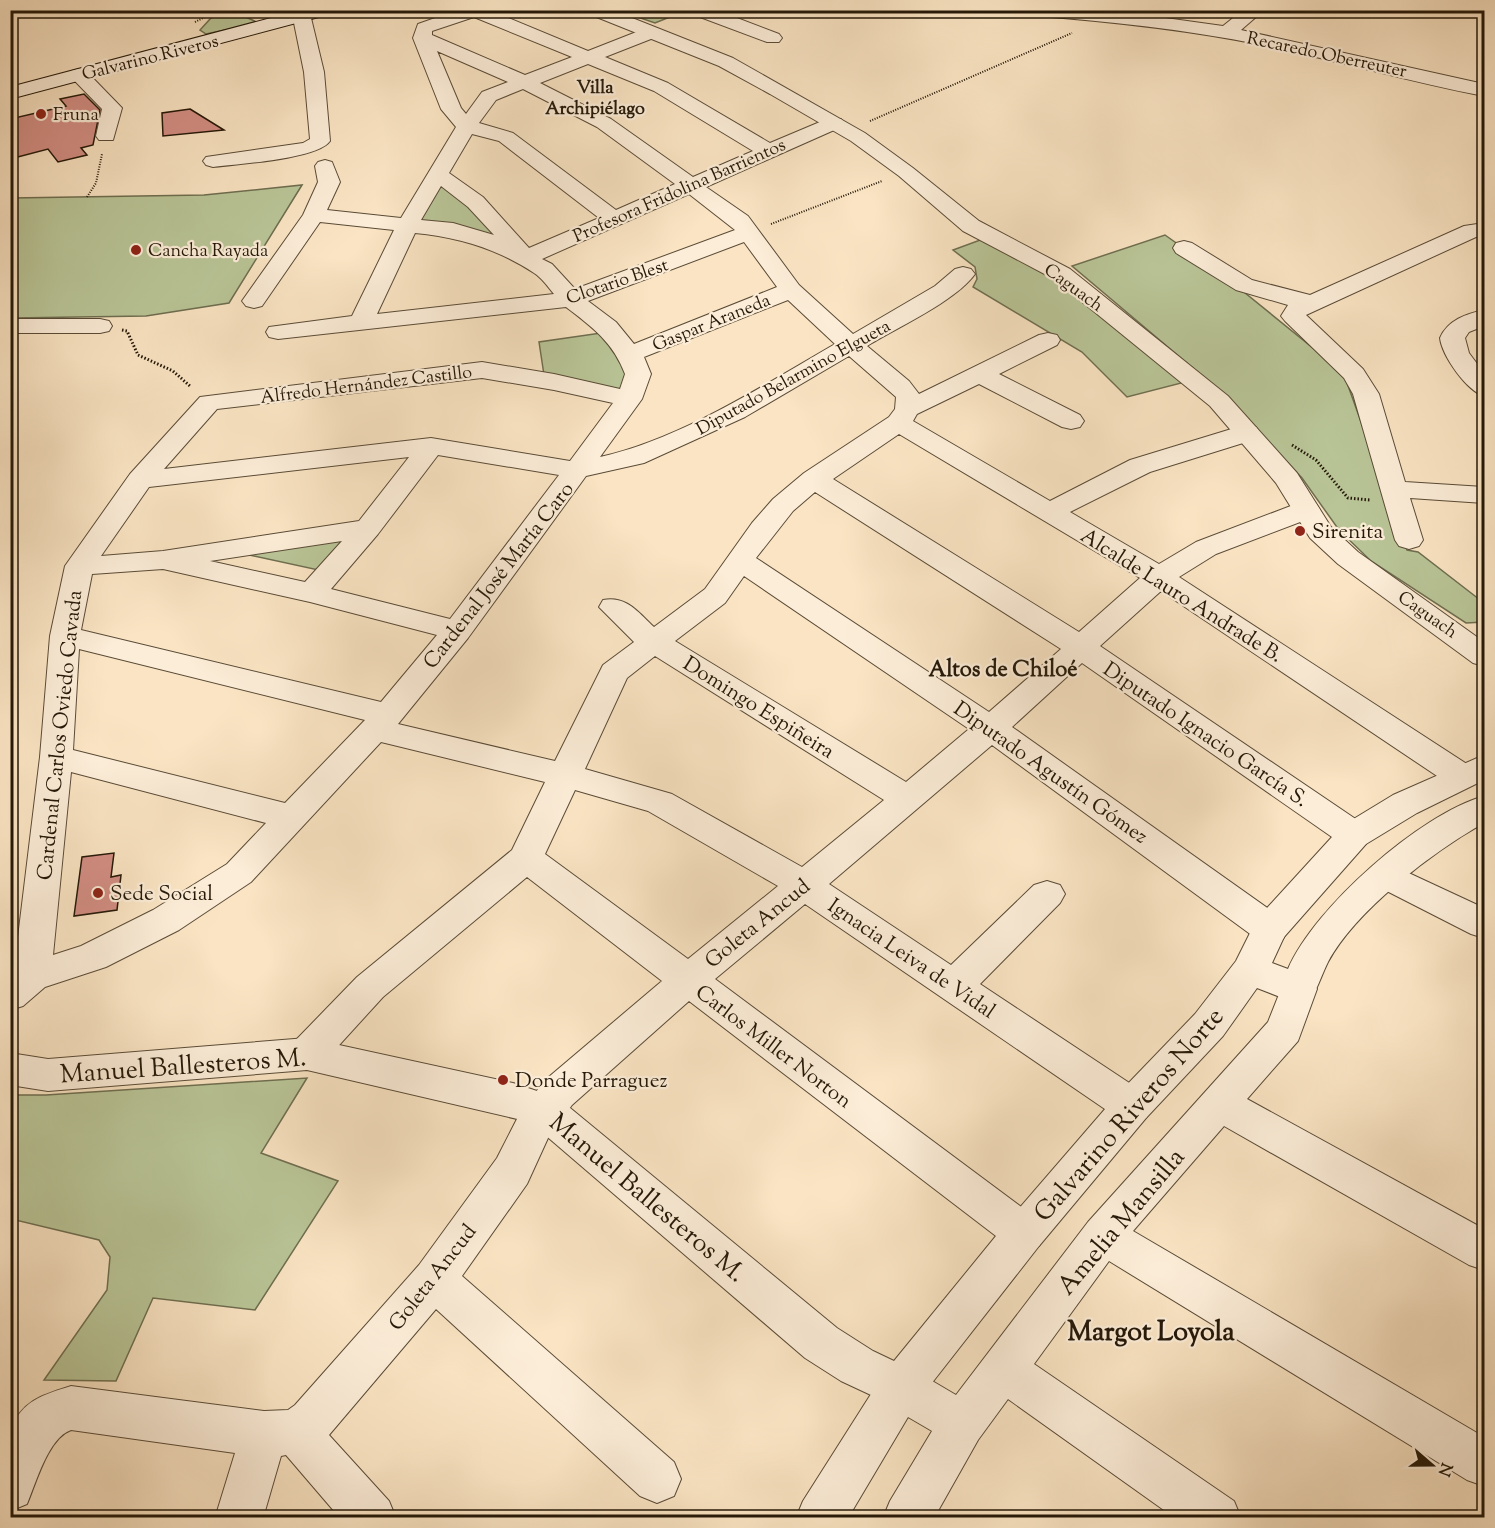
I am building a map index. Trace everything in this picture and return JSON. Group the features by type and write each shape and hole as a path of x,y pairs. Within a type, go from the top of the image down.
{"street":[{"name":"Galvarino Riveros","path":"10,93 302,18 324,10"},
{"name":"Caguach","path":"596,10 726,62 840,127 906,172 971,226 1062,274 1219,401 1287,479 1320,532 1348,558 1485,656"},
{"path":"698,10 773,38"},
{"name":"Recaredo Oberreuter","path":"1026,10 1126,15 1338,55 1485,90"},
{"path":"1226,33 1255,10"},
{"path":"614,219 506,137 467,126 451,109 422,38 424,28 476,11 661,87 768,151"},
{"path":"213,160 308,148 320,141 314,72 302,18"},
{"path":"361,323 408,224 439,176 467,126 489,96 650,33"},
{"path":"422,38 524,82 604,123 740,221 791,290 900,386 908,396 903,416"},
{"path":"79,75 112,108 105,136"},
{"name":"Profesora Fridolina Barrientos","path":"525,258 768,151 840,127"},
{"path":"254,301 314,215 329,182 325,166"},
{"path":"439,176 466,193 484,210 525,258"},
{"path":"314,215 408,224 474,235 544,269 571,299 607,327 630,354"},
{"path":"1409,540 1360,384 1354,374 1293,316 1295,312 1472,231 1485,230"},
{"name":"Clotario Blest","path":"278,332 571,299 748,233"},
{"path":"1184,248 1244,285 1298,301 1314,303"},
{"name":"Diputado Belarmino Elgueta","path":"578,470 635,457 736,412 943,291 963,274"},
{"name":"Gaspar Araneda","path":"630,354 791,290"},
{"path":"1485,316 1455,330 1451,339 1453,348 1485,388"},
{"path":"10,326 100,326"},
{"path":"307,1053 370,987 526,858 614,672 652,641 715,596 739,560 783,505 814,479 903,416 1047,340"},
{"name":"Cardenal José María Caro","path":"21,985 93,957 165,920 238,873 382,722 457,632 629,399 638,374 630,354"},
{"name":"Alfredo Hernández Castillo","path":"209,402 482,370 554,382 629,399"},
{"path":"980,374 1071,421"},
{"name":"Cardenal Carlos Oviedo Cavada","path":"21,985 56,757 65,636 79,566 141,480 209,402"},
{"name":"Alcalde Lauro Andrade B.","path":"903,416 1049,512 1159,577 1473,771"},
{"path":"1049,512 1140,466 1247,433"},
{"path":"312,593 368,528 431,446"},
{"path":"141,480 431,446 578,470"},
{"name":"Diputado Ignacio García S.","path":"814,479 1080,647 1354,835"},
{"path":"1395,495 1485,495"},
{"name":"Goleta Ancud","path":"280,1433 311,1421 434,1279 512,1171 533,1127 558,1094 687,981 991,728 1159,577 1206,548 1306,510"},
{"path":"79,566 163,560 368,528"},
{"path":"163,560 312,593 457,632"},
{"name":"Diputado Agustín Gómez","path":"739,560 991,728 1270,929"},
{"name":"Domingo Espiñeira","path":"614,607 652,641 908,799"},
{"name":"Ignacia Leiva de Vidal","path":"65,636 382,722 660,802 804,885 1132,1106"},
{"path":"56,757 291,817"},
{"name":"Galvarino Riveros Norte","path":"820,1518 901,1387 1024,1233 1132,1106 1209,1025 1250,970 1270,929 1354,835 1405,804 1473,771"},
{"name":"Amelia Mansilla","path":"907,1518 962,1424 1103,1235 1284,1030 1314,952 1334,925 1385,875 1467,816 1485,808"},
{"name":"Carlos Miller Norton","path":"526,858 1024,1233"},
{"path":"1385,875 1485,924"},
{"path":"953,987 1047,894"},
{"path":"1250,970 1298,990"},
{"name":"Manuel Ballesteros M.","path":"10,1070 48,1075 307,1053 513,1100 544,1110 821,1343 857,1366 901,1387 962,1424"},
{"path":"1220,1104 1485,1251"},
{"path":"1103,1235 1485,1463"},
{"path":"434,1279 657,1479"},
{"path":"1003,1369 1217,1518"},
{"path":"10,1487 31,1437 49,1415 71,1408 280,1433 372,1518"},
{"path":"239,1518 280,1433"}],"path":[{"path":"840,127 1126,15"},
{"path":"87,197 96,183 105,136"},
{"path":"748,233 906,172"},
{"path":"100,326 127,331 138,355 173,371 209,402"},
{"path":"1247,433 1274,432 1316,460 1348,498 1395,495"}],"green space":[{"path":"685,10 655,23 620,11"},
{"path":"232,11 259,23 206,34 200,30 211,18"},
{"path":"442,184 458,195 499,240 420,221"},
{"name":"Cancha Rayada","path":"302,185 229,303 146,316 11,318 11,198 204,195"},
{"path":"1165,235 1234,284 1324,357 1346,380 1407,550 1418,552 1484,603 1484,622 1466,623 1371,561 1339,530 1302,478 1220,391 1072,266"},
{"path":"991,236 1026,253 1193,380 1127,397 1082,352 973,287 977,279 975,267 953,250"},
{"path":"601,333 622,360 625,382 622,392 544,375 539,342"},
{"path":"351,539 323,571 245,554"},
{"path":"307,1078 261,1153 338,1181 255,1310 153,1298 116,1381 44,1380 107,1290 110,1257 99,1240 11,1219 11,1095 46,1095"}],"building":[{"path":"84,94 100,110 93,145 81,148 87,155 58,162 48,149 10,159 10,119 66,106 60,99"},
{"path":"190,109 224,130 163,136 162,113"},
{"name":"Sede Social","path":"114,853 111,877 121,875 117,910 74,916 82,857"}],"place":[{"name":"Fruna","path":"41,114"},
{"name":"Cancha Rayada","path":"136,250"},
{"name":"Sirenita","path":"1300,531"},
{"name":"Sede Social","path":"98,893"},
{"name":"Donde Parraguez","path":"503,1080"}],"district":[{"name":"Villa Archipiélago","path":"595,97"},
{"name":"Altos de Chiloé","path":"1003,668"},
{"name":"Margot Loyola","path":"1151,1331"}]}
